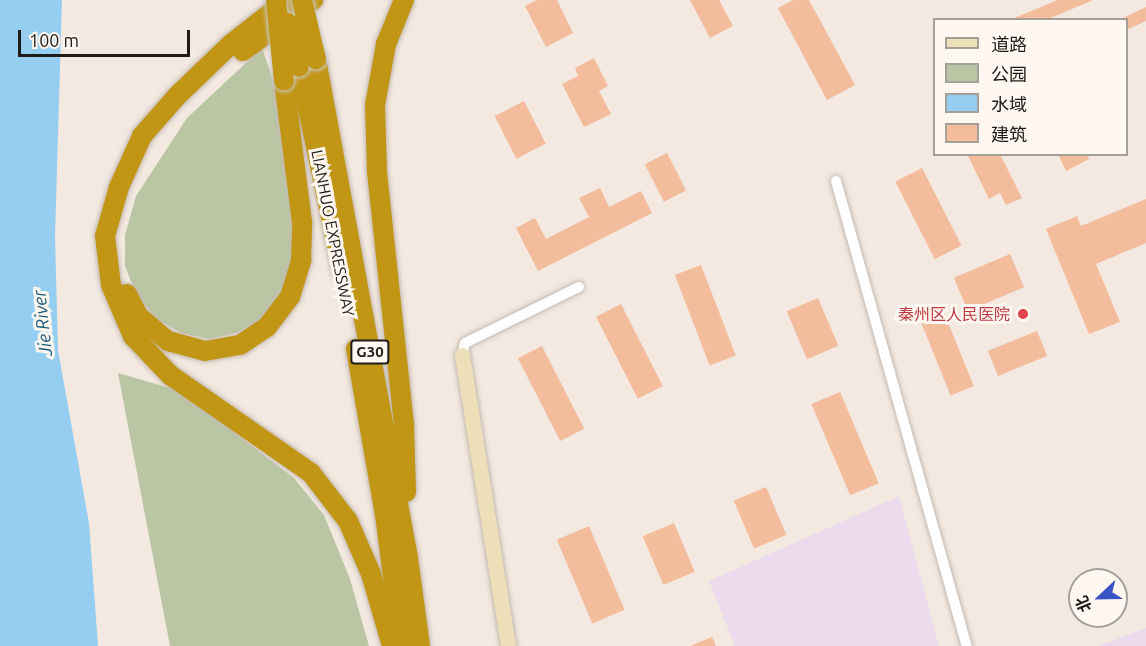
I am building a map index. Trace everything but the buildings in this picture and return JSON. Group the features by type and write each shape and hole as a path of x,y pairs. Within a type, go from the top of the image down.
{"highway":[{"path":"276,0 284,81 302,222 302,260 290,297 267,327 240,345 205,351 168,341 138,316 118,273 116,230 133,178 161,132 242,51 313,0"},
{"path":"285,0 231,44 177,96 142,136 119,187 105,236 111,285 133,336 170,375 311,473 348,521 371,574 392,646"},
{"name":"LIANHUO EXPRESSWAY","path":"285,0 308,63 408,558 420,646"},
{"name":"LIANHUO EXPRESSWAY","path":"302,0 308,63 342,274 385,514 402,646"},
{"path":"404,0 386,44 375,105 377,172 404,424 408,558"}],"street":[{"path":"836,181 967,646"},
{"path":"508,646 462,354 465,343 579,287"}],"shaded area":[{"path":"899,496 939,646 735,646 709,581"},
{"path":"1146,628 1146,646 1098,646"}],"green space":[{"path":"262,48 275,85 295,224 294,266 283,294 264,317 239,332 210,339 181,333 155,318 136,294 125,266 125,235 136,196 187,118"},
{"path":"118,373 180,391 294,478 324,515 350,579 369,646 170,646"}],"water":[{"name":"Jie River","path":"0,0 62,0 55,236 58,350 89,523 98,646 0,646"}],"place":[{"name":"秦州区人民医院","path":"1023,314"}]}
